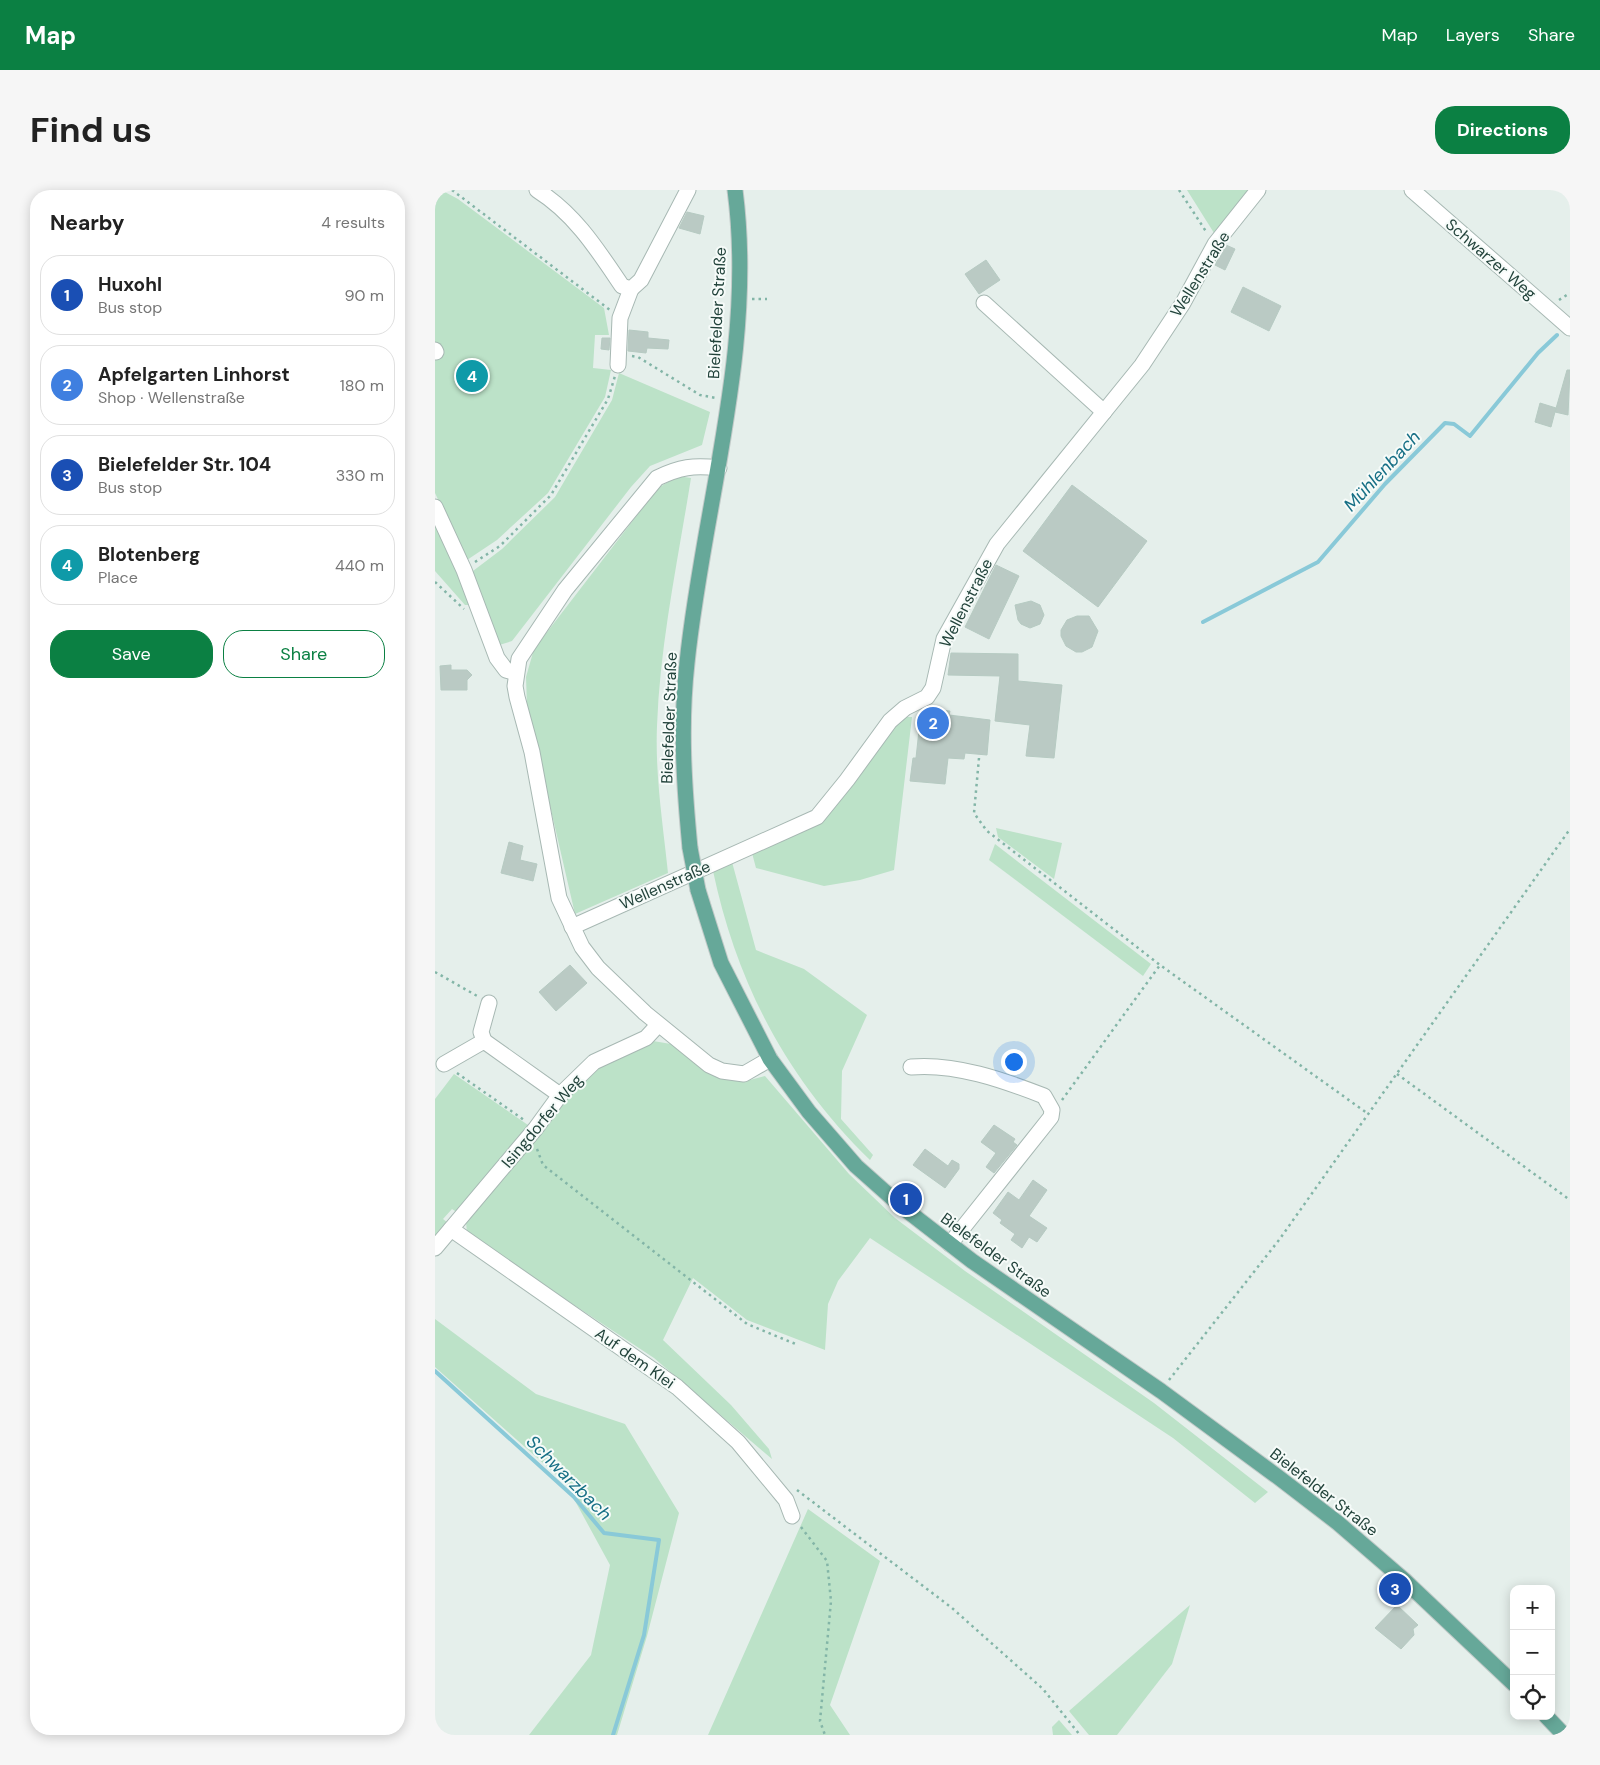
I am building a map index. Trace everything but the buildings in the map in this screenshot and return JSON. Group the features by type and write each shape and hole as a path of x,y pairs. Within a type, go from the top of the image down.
{"main road":[{"name":"Bielefelder Straße","path":"735,190 739,261 737,331 719,468 687,663 683,775 690,848 698,890 721,963 770,1059 809,1112 856,1166 901,1206 950,1244 1161,1391 1278,1476 1338,1523 1404,1580 1510,1680"},
{"path":"1550,1720 1564,1735"}],"street":[{"path":"537,190 552,199 585,231 622,286 631,289"},
{"path":"618,360 620,318 631,289 641,280 687,190"},
{"name":"Wellenstraße","path":"571,927 817,816 847,780 890,721 905,708 927,697 933,688 944,639 997,544 1141,365 1178,311 1215,244 1258,190"},
{"name":"Schwarzer Weg","path":"1412,190 1570,328"},
{"path":"984,303 1104,412"},
{"path":"719,468 699,466 677,468 657,478 565,590 519,659 516,674 517,697 533,752 559,898 582,947 598,968 659,1024 709,1065 722,1071 744,1074 770,1059"},
{"path":"435,507 464,570 497,658 506,670 516,674"},
{"path":"489,1003 481,1032 484,1041 560,1094"},
{"name":"Isingdorfer Weg","path":"435,1248 536,1128 560,1094 594,1062 646,1038 659,1024"},
{"path":"444,1064 484,1041"},
{"path":"911,1067 937,1066 994,1078 1045,1096 1052,1110 1051,1117 950,1244"},
{"name":"Auf dem Klei","path":"451,1229 677,1387 738,1442 786,1500 792,1516"}],"path":[{"path":"452,190 620,318"},
{"path":"1179,190 1215,244"},
{"path":"464,570 500,546 551,496 608,399 618,360 638,357 700,395 729,400"},
{"path":"435,582 462,609 481,612"},
{"path":"979,758 974,813 987,831 1160,965 1367,1113"},
{"path":"1161,1391 1279,1240 1367,1113 1397,1074 1570,829"},
{"path":"1052,1110 1065,1097 1160,965"},
{"path":"435,972 489,1003"},
{"path":"444,1064 536,1128"},
{"path":"1397,1074 1570,1200"},
{"path":"537,1148 543,1165 747,1324 798,1345"},
{"path":"791,1486 823,1508 952,1608 1043,1689 1080,1735"},
{"path":"792,1516 827,1561 831,1601 820,1721 825,1735"}],"green space":[{"path":"435,190 441,190 458,199 604,308 609,335 595,335 593,368 611,370 605,397 548,493 497,540 467,560 435,493"},
{"path":"1187,190 1250,190 1214,233"},
{"path":"619,373 710,412 702,445 650,466 631,487 512,641 496,646 469,574 502,549 555,497 612,400"},
{"path":"678,476 691,478 666,633 657,726 658,781 668,873 575,914 527,706 526,677 534,649 658,488"},
{"path":"435,522 472,605 465,605 435,571"},
{"path":"902,717 912,717 894,870 860,880 824,886 756,868 752,853 818,822"},
{"path":"996,828 1062,843 1054,879 998,837"},
{"path":"995,844 1151,964 1143,976 989,860"},
{"path":"732,862 756,950 804,969 867,1015 842,1071 841,1119 873,1155 870,1160 840,1129 790,1063 769,1028 751,991 723,913 713,871"},
{"path":"653,1041 671,1044 707,1071 727,1080 746,1081 765,1076 849,1174 895,1218 965,1271 1154,1403 1268,1492 1255,1503 1173,1438 870,1238 838,1281 828,1304 825,1350 747,1320 693,1278 663,1340 731,1405 769,1449 772,1459 654,1358 467,1234 466,1221 565,1101 596,1069"},
{"path":"454,1074 528,1125 458,1213 452,1209 443,1219 448,1223 435,1238 435,1099"},
{"path":"435,1319 536,1394 625,1424 679,1513 647,1636 617,1735 529,1735 591,1655 610,1565 574,1499 579,1495 435,1367"},
{"path":"808,1509 880,1561 830,1705 850,1735 708,1735"},
{"path":"1190,1605 1172,1664 1117,1735 1089,1735 1069,1711"},
{"path":"1059,1720 1072,1735 1053,1735 1052,1727"}],"waterway":[{"name":"Mühlenbach","path":"1203,622 1318,562 1385,484 1445,423 1454,424 1470,436 1538,353 1557,335"},
{"name":"Schwarzbach","path":"435,1371 574,1497 604,1533 659,1540 644,1635 613,1735"}],"place":[{"name":"Blotenberg","path":"472,376"},
{"name":"Apfelgarten Linhorst","path":"933,723"},
{"name":"Huxohl","path":"906,1199"},
{"name":"Bielefelder Str. 104","path":"1395,1589"}]}
